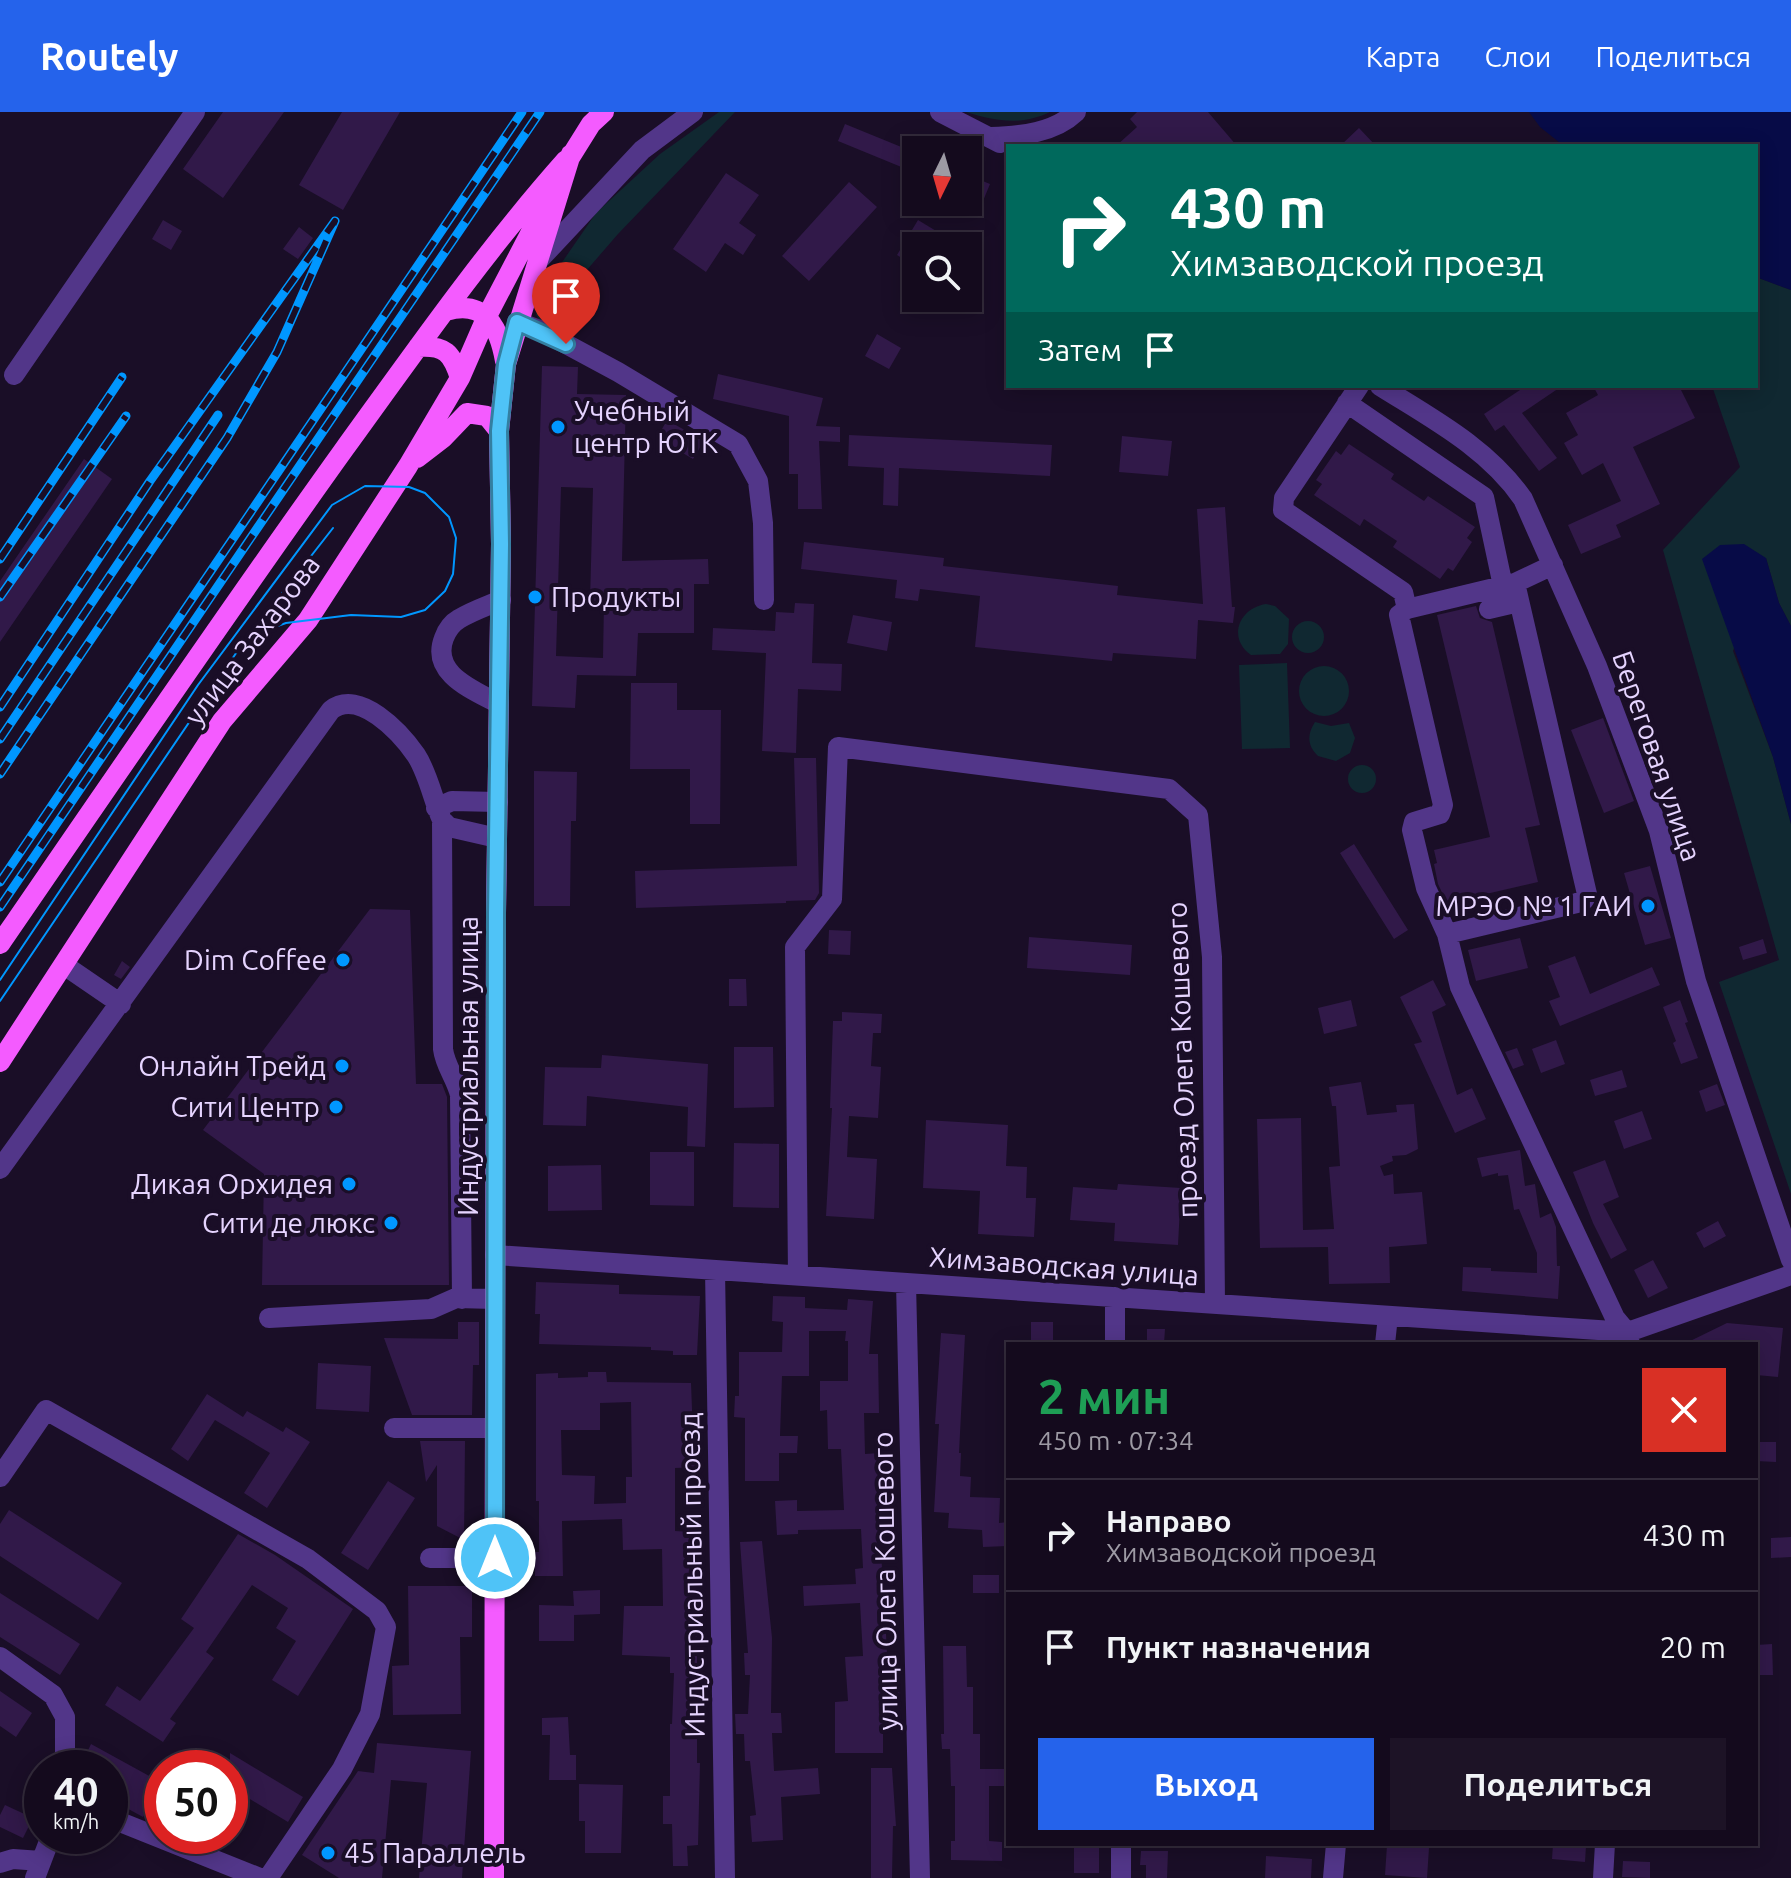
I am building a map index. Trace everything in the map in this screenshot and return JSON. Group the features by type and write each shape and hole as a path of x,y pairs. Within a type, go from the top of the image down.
{"main road":[{"name":"улица Захарова","path":"0,1062 222,721 308,620 408,466 460,378 487,316 571,154 591,124 604,112"},
{"name":"улица Захарова","path":"0,944 248,583 418,347 518,213 571,154"},
{"name":"Индустриальная улица","path":"494,1878 497,838 501,600 499,431 506,364 571,154"},
{"path":"446,311 461,306 487,316 501,335 506,364"},
{"path":"418,347 435,345 445,351 454,361 460,378"},
{"path":"408,466 443,438 467,413 487,416 499,431"}],"street":[{"path":"539,260 642,150 693,112"},
{"path":"940,112 1000,143 1043,131 1076,112"},
{"path":"14,375 194,113"},
{"path":"517,322 540,330 618,372 738,444 758,481 763,523 764,600"},
{"path":"1358,388 1284,498 1283,510 1403,592 1407,609"},
{"name":"Береговая улица","path":"1383,388 1459,436 1506,475 1523,499 1597,666 1659,831 1696,981 1791,1260"},
{"path":"1347,403 1484,497 1516,587 1587,894 1584,900 1577,903 1447,934"},
{"path":"1489,609 1516,587 1553,565"},
{"path":"1516,587 1407,609 1399,615 1443,809 1436,816 1414,822 1412,830 1426,888 1447,934 1460,987 1615,1318 1630,1338"},
{"path":"499,704 461,683 447,670 441,659 447,629 458,619 501,600"},
{"path":"0,1169 331,710 339,704 349,702 358,705 386,721 418,757 439,814 449,827 497,838"},
{"name":"проезд Олега Кошевого","path":"798,1276 795,947 832,899 838,747 1169,789 1198,815 1212,957 1215,1304"},
{"path":"462,1299 460,1095 458,1084 445,1062 443,1049 439,814 452,801 498,802"},
{"path":"64,965 121,1004"},
{"name":"Химзаводская улица","path":"495,1255 1388,1316 1630,1338 1791,1275"},
{"name":"Индустриальный проезд","path":"715,1270 725,1878"},
{"name":"улица Олега Кошевого","path":"906,1283 920,1878"},
{"path":"1115,1297 1115,1342"},
{"path":"269,1318 431,1309 456,1298 495,1299"},
{"path":"1385,1342 1388,1316"},
{"path":"0,1477 46,1410 308,1559 377,1611 386,1627 370,1714 342,1769 268,1878"},
{"path":"394,1428 495,1428"},
{"path":"430,1558 495,1558"},
{"path":"0,1657 53,1695 65,1717 65,1750"},
{"path":"128,1825 260,1878"},
{"path":"1121,1846 1121,1878"},
{"path":"1333,1878 1336,1846"},
{"path":"1603,1878 1605,1846"},
{"path":"0,1863 13,1859 38,1869"}],"shaded area":[{"path":"719,112 735,112 618,234 541,323 536,315 536,300 596,213 660,154"},
{"path":"966,112 1050,112 1029,119 1008,121"},
{"path":"1529,112 1791,112 1791,290 1758,278 1758,144 1561,144 1540,127"},
{"path":"1758,278 1791,290 1791,626 1779,603 1766,558 1733,651 1773,757 1791,824 1791,1194 1719,982 1779,960 1663,550 1740,467 1713,388 1758,388"},
{"path":"1744,544 1766,558 1779,603 1791,626 1791,824 1773,757 1702,559 1720,545"},
{"path":"1266,604 1275,606 1289,619 1288,644 1280,654 1251,655 1239,640 1239,625 1249,611"},
{"path":"1308,621 1319,626 1324,637 1319,648 1308,653 1297,648 1292,637 1297,626"},
{"path":"1287,663 1290,748 1242,749 1239,665"},
{"path":"1324,666 1342,673 1349,691 1342,709 1324,716 1306,709 1299,691 1306,673"},
{"path":"1315,722 1331,726 1349,723 1355,738 1350,753 1336,761 1318,756 1309,740"},
{"path":"1362,765 1372,769 1376,779 1372,789 1362,793 1352,789 1348,779 1352,769"}],"building":[{"path":"223,112 284,112 223,198 183,169"},
{"path":"342,112 400,112 343,210 299,185"},
{"path":"1137,112 1208,112 1235,144 1118,144 1137,127 1130,119"},
{"path":"845,124 902,147 902,167 838,141"},
{"path":"1359,128 1374,144 1342,144"},
{"path":"726,173 759,195 739,223 756,235 743,255 725,243 706,272 673,249"},
{"path":"982,181 990,184 982,201"},
{"path":"849,182 877,207 809,281 782,256"},
{"path":"163,220 182,231 171,250 152,239"},
{"path":"918,220 938,232 911,232"},
{"path":"299,227 313,238 298,259 283,249"},
{"path":"877,334 901,348 889,369 865,356"},
{"path":"542,366 578,367 577,394 626,395 622,561 708,559 709,584 694,584 694,633 638,633 636,676 577,675 575,708 532,706","holes":["561,487 593,488 590,602 604,602 603,658 556,656"]},
{"path":"718,374 823,398 816,426 840,427 840,442 819,441 822,509 798,509 798,474 789,474 789,416 713,399"},
{"path":"1523,388 1559,388 1522,413 1557,458 1539,471 1504,425 1495,431 1484,414"},
{"path":"1594,388 1680,388 1695,418 1633,447 1660,504 1616,525 1621,537 1581,554 1568,525 1621,501 1603,463 1582,475 1564,443 1578,435 1566,413 1598,395"},
{"path":"667,420 704,441 693,459 657,438"},
{"path":"849,435 1052,445 1050,476 899,468 898,506 883,505 884,468 848,466"},
{"path":"1122,436 1172,441 1168,476 1119,472"},
{"path":"1349,444 1394,474 1391,479 1424,501 1428,496 1475,527 1467,538 1472,542 1453,571 1448,568 1440,579 1393,547 1397,541 1364,519 1360,526 1314,495 1322,484 1316,480 1336,451 1341,455"},
{"path":"84,459 112,479 0,642 0,581"},
{"path":"1225,507 1232,607 1235,607 1233,623 1198,620 1196,659 1113,653 1112,661 975,647 980,596 920,589 918,601 895,598 897,580 801,569 804,542 944,558 943,566 1118,586 1117,595 1203,604 1197,509"},
{"path":"795,603 814,604 812,663 842,664 841,691 798,689 796,753 762,751 766,653 712,650 713,628 775,631 776,612 794,613"},
{"path":"1476,606 1480,618 1492,622 1540,825 1525,828 1538,882 1447,903 1438,884 1434,850 1490,837 1437,615"},
{"path":"853,615 892,622 887,651 847,643"},
{"path":"631,683 677,683 677,710 721,710 720,824 690,824 690,769 630,769"},
{"path":"1603,718 1634,801 1604,813 1571,730"},
{"path":"794,758 816,758 819,893 815,900 636,908 635,871 797,866"},
{"path":"534,771 577,772 576,821 571,821 570,906 534,906"},
{"path":"1354,844 1408,930 1394,939 1340,853"},
{"name":"МРЭО № 1 ГАИ","path":"1650,866 1671,938 1645,945 1624,873"},
{"name":"Сити Центр","path":"370,909 410,910 416,1084 442,1084 447,1097 449,1285 262,1285 264,1174 203,1130"},
{"path":"829,930 851,931 850,955 828,954"},
{"path":"1029,937 1132,945 1130,975 1027,968"},
{"path":"1520,938 1528,968 1476,981 1468,950"},
{"path":"1763,939 1767,953 1743,960 1739,947"},
{"path":"1575,956 1590,994 1652,967 1660,985 1560,1026 1549,1001 1560,997 1548,966"},
{"path":"122,961 130,967 121,979 114,975"},
{"path":"729,979 746,979 747,1006 729,1006"},
{"path":"1433,980 1446,1005 1432,1012 1457,1095 1472,1088 1486,1119 1455,1133 1414,1044 1422,1042 1400,997"},
{"path":"1351,1000 1357,1026 1324,1034 1318,1008"},
{"path":"1680,1000 1698,1058 1681,1064 1663,1007"},
{"path":"842,1012 882,1014 881,1033 873,1033 871,1066 881,1067 878,1118 849,1116 847,1157 877,1159 874,1219 826,1216 833,1021 842,1021"},
{"path":"1556,1040 1565,1064 1541,1073 1532,1049"},
{"path":"734,1047 773,1047 774,1107 734,1108"},
{"path":"1517,1048 1524,1065 1513,1069 1505,1052"},
{"path":"602,1055 708,1064 705,1147 687,1146 688,1107 587,1096 586,1126 543,1125 545,1067 601,1068"},
{"path":"1622,1070 1627,1087 1595,1096 1590,1080"},
{"path":"1361,1082 1367,1115 1397,1112 1396,1105 1414,1104 1418,1149 1406,1155 1392,1156 1393,1161 1380,1166 1384,1176 1393,1174 1394,1194 1422,1192 1427,1244 1389,1247 1390,1283 1329,1284 1328,1247 1260,1248 1257,1119 1301,1118 1303,1230 1334,1229 1329,1167 1340,1166 1336,1106 1332,1106 1329,1087"},
{"path":"1717,1084 1725,1105 1706,1112 1699,1091"},
{"path":"1642,1111 1652,1139 1624,1149 1614,1121"},
{"path":"926,1120 1008,1125 1006,1166 1027,1167 1026,1198 1036,1198 1034,1237 978,1234 980,1191 923,1188"},
{"path":"734,1143 779,1144 779,1208 733,1207"},
{"path":"1520,1150 1525,1186 1535,1184 1540,1218 1551,1213 1556,1227 1557,1266 1560,1266 1558,1299 1462,1291 1463,1267 1537,1273 1537,1253 1519,1209 1514,1210 1508,1175 1498,1176 1498,1173 1482,1177 1477,1158"},
{"path":"650,1152 694,1152 694,1206 650,1205"},
{"path":"1605,1160 1619,1197 1603,1204 1627,1250 1611,1259 1573,1172"},
{"path":"601,1165 602,1210 548,1211 548,1166"},
{"path":"1118,1184 1181,1188 1178,1245 1114,1241 1115,1223 1070,1220 1073,1187 1117,1190"},
{"path":"1718,1221 1726,1236 1704,1248 1696,1233"},
{"path":"1653,1260 1668,1288 1648,1298 1634,1270"},
{"path":"536,1282 619,1285 619,1294 700,1296 697,1355 673,1355 673,1351 651,1350 651,1347 539,1344 540,1314 535,1314"},
{"path":"773,1296 805,1297 805,1308 847,1310 848,1299 873,1301 869,1354 878,1354 879,1413 864,1413 865,1454 880,1453 883,1513 879,1513 882,1568 885,1568 887,1654 891,1654 893,1688 899,1688 900,1704 883,1705 883,1753 835,1753 835,1702 848,1701 845,1657 863,1656 860,1603 804,1606 803,1586 856,1584 855,1569 863,1568 861,1529 798,1530 798,1534 777,1535 775,1501 797,1500 797,1511 844,1510 841,1449 828,1449 827,1410 820,1411 820,1381 848,1381 846,1331 809,1331 809,1376 782,1376 780,1436 798,1436 797,1453 779,1453 779,1481 745,1481 745,1418 734,1417 735,1396 739,1396 739,1352 782,1352 783,1322 772,1321"},
{"path":"458,1322 479,1322 479,1365 473,1365 472,1415 412,1415 384,1338 458,1339"},
{"path":"1031,1322 1053,1322 1053,1342 1031,1342"},
{"path":"1727,1323 1783,1328 1778,1377 1758,1375 1758,1342 1688,1342"},
{"path":"1147,1329 1165,1329 1164,1342 1147,1342"},
{"path":"941,1333 965,1335 960,1476 971,1477 970,1497 1000,1498 999,1523 1006,1522 1006,1546 983,1547 982,1530 948,1528 949,1513 934,1512 939,1424 935,1424"},
{"path":"318,1363 371,1366 369,1412 316,1409"},
{"path":"588,1372 606,1372 607,1382 691,1383 693,1435 699,1436 700,1467 675,1468 675,1531 690,1532 692,1602 706,1602 706,1617 699,1617 697,1636 698,1845 687,1846 688,1866 673,1866 672,1824 663,1824 663,1796 670,1796 674,1673 670,1673 670,1657 622,1655 624,1606 663,1606 662,1549 623,1550 622,1519 562,1521 563,1576 535,1576 535,1552 539,1552 536,1374 558,1373 558,1378 588,1377","holes":["631,1402 632,1477 626,1477 626,1503 594,1504 595,1476 562,1475 561,1430 600,1430 600,1403"]},
{"path":"207,1394 243,1417 247,1411 283,1432 286,1427 310,1442 267,1508 244,1493 270,1453 215,1420 188,1461 171,1449"},
{"path":"420,1441 465,1441 464,1540 437,1526 437,1465 426,1482"},
{"path":"1758,1442 1776,1442 1776,1462 1758,1461"},
{"path":"388,1481 415,1498 368,1570 341,1553"},
{"path":"9,1510 122,1583 98,1620 0,1556 0,1524"},
{"path":"238,1534 275,1555 353,1609 298,1696 272,1680 296,1641 276,1628 288,1608 252,1585 206,1652 214,1658 170,1719 176,1723 163,1742 105,1705 117,1686 140,1701 194,1628 181,1619"},
{"path":"1791,1537 1791,1557 1771,1558 1771,1538"},
{"path":"762,1541 772,1638 771,1713 781,1713 782,1733 772,1733 774,1771 818,1768 820,1794 781,1797 783,1840 752,1842 750,1816 756,1815 750,1761 745,1761 744,1734 736,1734 735,1714 748,1714 750,1675 745,1675 744,1653 748,1653 740,1542"},
{"path":"973,1575 999,1575 999,1593 973,1593"},
{"path":"408,1586 472,1586 472,1637 460,1637 461,1714 393,1715 392,1666 409,1665"},
{"path":"600,1590 600,1614 574,1615 574,1641 539,1641 539,1605 574,1606 573,1591"},
{"path":"0,1593 80,1644 60,1675 0,1637"},
{"path":"1772,1644 1773,1675 1758,1675 1758,1645"},
{"path":"943,1646 966,1646 967,1687 973,1687 973,1734 980,1734 980,1769 1006,1769 1006,1786 989,1786 989,1841 1002,1842 1002,1861 951,1860 951,1841 955,1841 955,1786 951,1786 950,1749 942,1749 941,1734 944,1734"},
{"path":"0,1691 32,1713 16,1737 0,1726"},
{"path":"568,1717 570,1755 576,1755 576,1780 549,1780 550,1735 542,1735 542,1718"},
{"path":"377,1743 471,1751 462,1878 419,1878 427,1783 391,1780 382,1878 339,1878 302,1855 358,1771 374,1773"},
{"path":"91,1744 102,1750 88,1750"},
{"path":"128,1764 144,1773 143,1817 128,1809"},
{"path":"248,1764 303,1797 288,1822 248,1798"},
{"path":"871,1768 892,1768 896,1826 893,1826 892,1878 871,1878"},
{"path":"579,1784 623,1785 621,1853 585,1853 585,1821 579,1821"},
{"path":"5,1805 24,1814 23,1838 0,1827 0,1815"},
{"path":"1074,1846 1099,1846 1099,1873 1074,1873"},
{"path":"1387,1846 1429,1848 1427,1878 1385,1875"},
{"path":"1553,1846 1586,1846 1585,1862 1552,1859"},
{"path":"1141,1851 1168,1851 1167,1878 1146,1878 1146,1865 1140,1865"},
{"path":"1266,1856 1312,1859 1311,1878 1265,1878"},
{"path":"1623,1861 1650,1862 1650,1878 1622,1877"}],"tram line":[{"path":"0,980 198,685 332,505 365,486 409,487 425,493 449,517 456,538 453,574 445,591 425,610 401,617 351,615 286,623 247,637 0,1001"},
{"path":"250,634 333,528"}],"railway":[{"path":"0,882 522,112"},
{"path":"0,907 540,112"},
{"path":"0,707 150,481 335,221 277,352 227,438 0,774"},
{"path":"0,559 122,377"},
{"path":"0,739 218,415"},
{"path":"0,597 126,416"}],"place":[{"name":"Учебный центр ЮТК","path":"558,427"},
{"name":"Продукты","path":"535,597"},
{"name":"МРЭО № 1 ГАИ","path":"1648,906"},
{"name":"Dim Coffee","path":"343,960"},
{"name":"Онлайн Трейд","path":"342,1066"},
{"name":"Сити Центр","path":"336,1107"},
{"name":"Дикая Орхидея","path":"349,1184"},
{"name":"Сити де люкс","path":"391,1223"},
{"name":"45 Параллель","path":"328,1853"}],"route":[{"path":"495,1558 496,914 501,544 499,431 506,364 517,322 566,344"}]}
